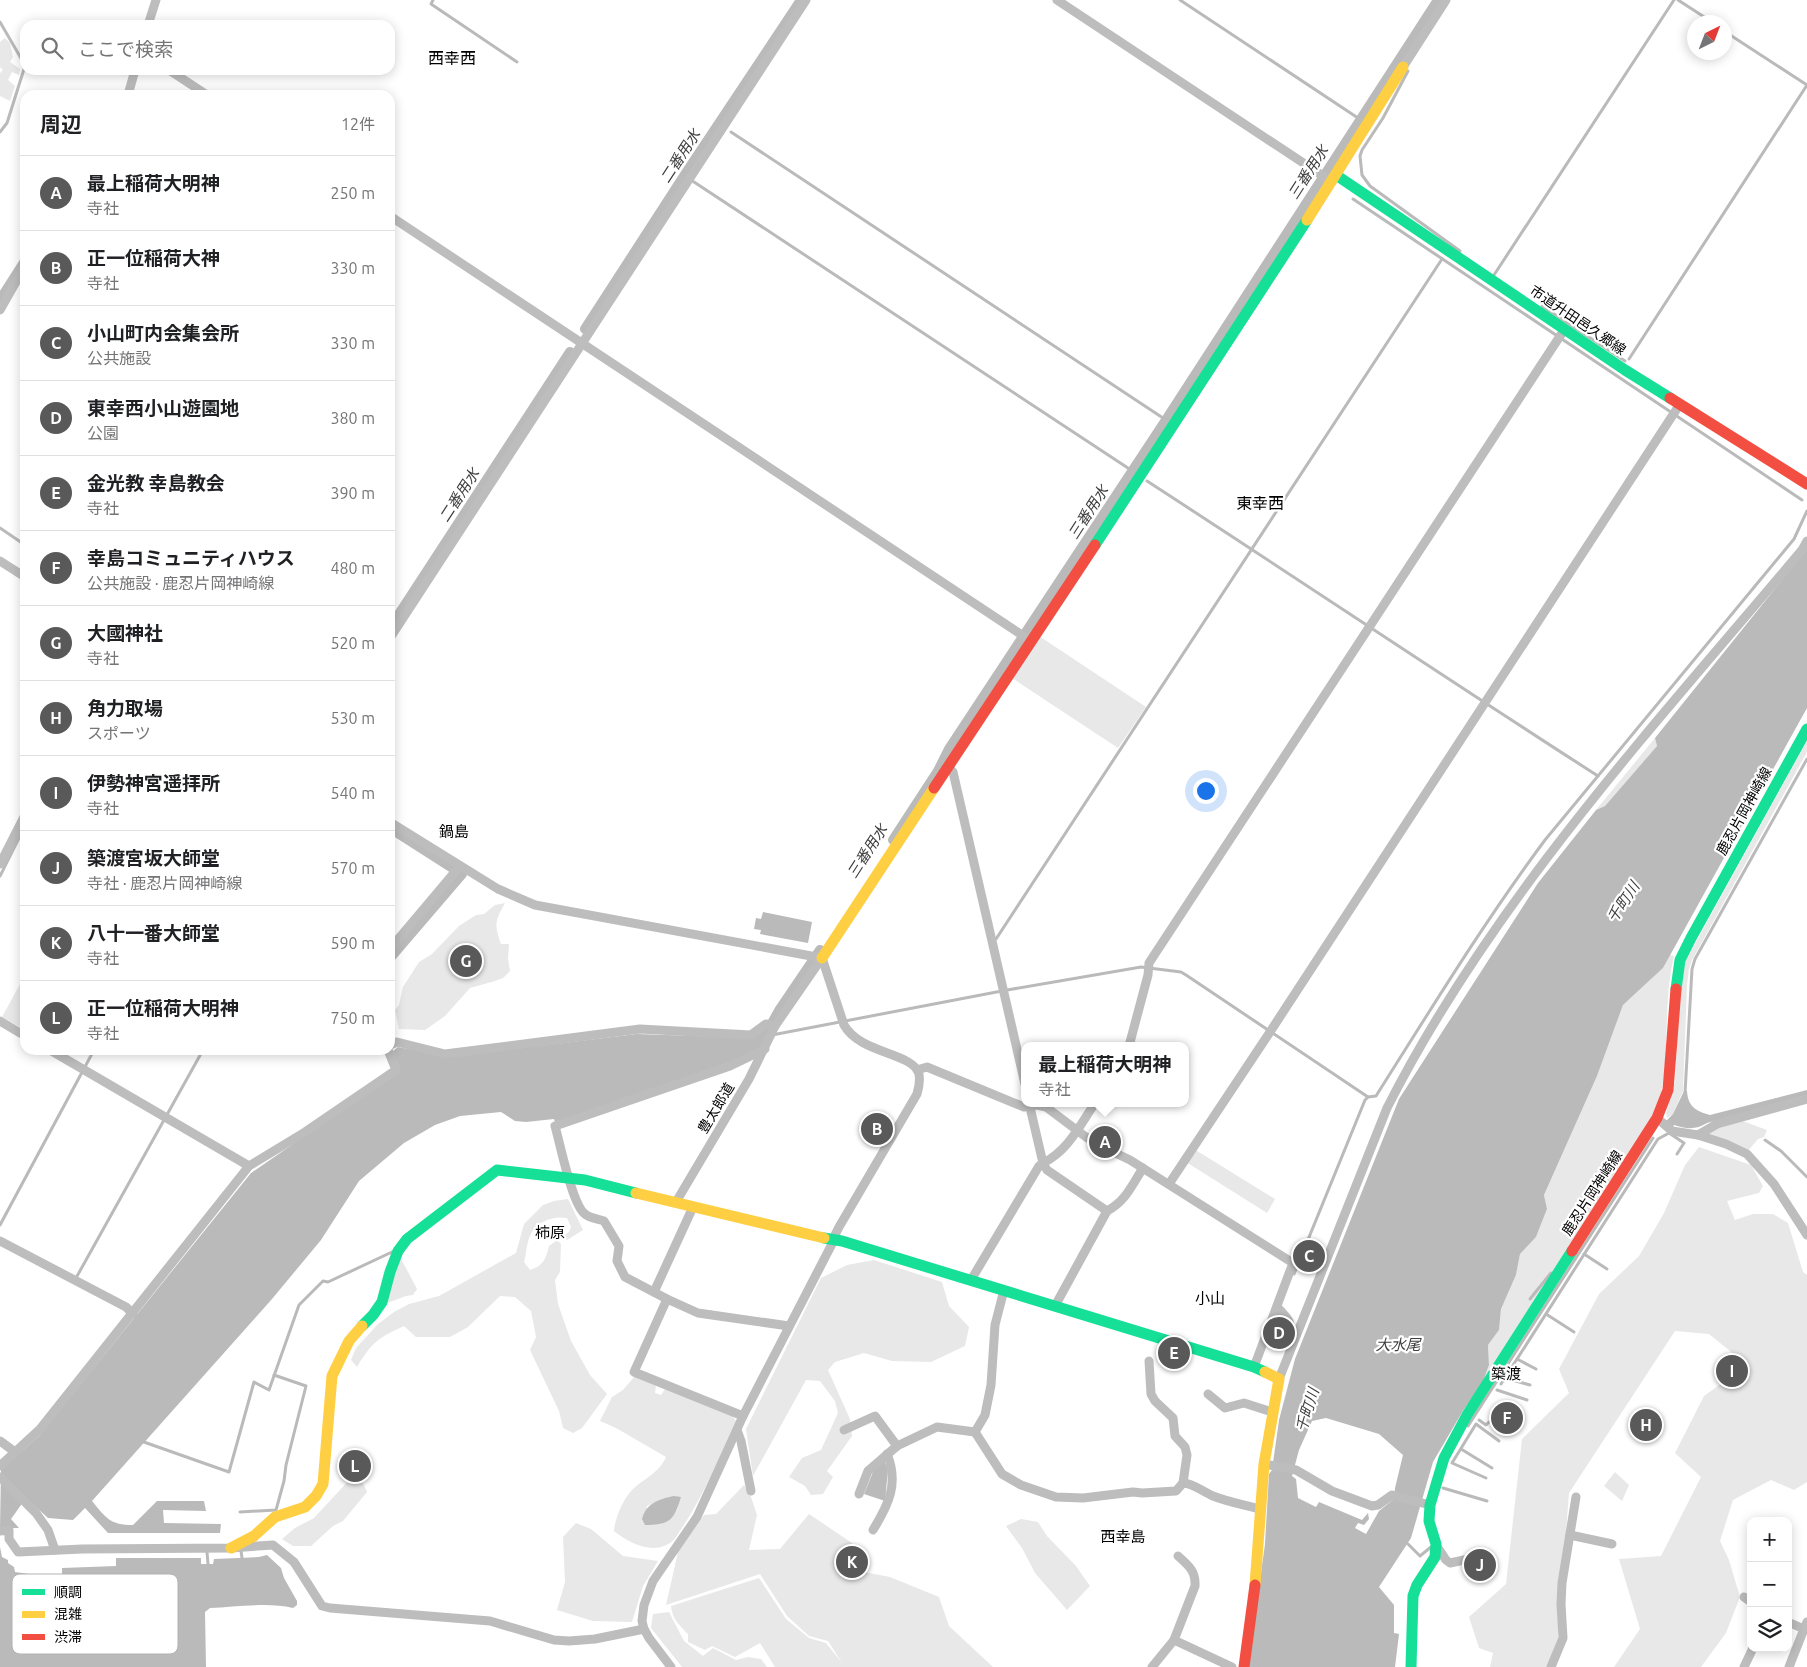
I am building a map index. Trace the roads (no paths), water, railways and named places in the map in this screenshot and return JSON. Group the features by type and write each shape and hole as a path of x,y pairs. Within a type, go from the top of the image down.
{"street":[{"path":"150,20 156,0"},
{"path":"395,630 806,0"},
{"path":"1057,0 1329,177"},
{"path":"817,957 948,767 1031,641 1329,177 1446,0"},
{"path":"129,90 134,75"},
{"path":"177,75 199,90"},
{"name":"市道升田邑久郷線","path":"1329,177 1676,411 1806,484"},
{"path":"395,219 1031,641"},
{"path":"0,310 20,275"},
{"path":"1130,1042 1148,975 1149,963 1561,335"},
{"path":"1169,1184 1676,411"},
{"path":"1244,1667 1256,1579 1260,1509 1272,1412 1279,1379 1387,1108 1408,1066 1488,939 1543,861 1802,550 1807,541"},
{"path":"0,561 20,575"},
{"name":"鹿忍片岡神崎線","path":"1436,1544 1429,1521 1428,1504 1444,1458 1467,1415 1660,1121 1668,1090 1680,960 1807,729"},
{"path":"948,767 953,772 1021,1066"},
{"path":"0,864 20,825"},
{"path":"395,826 457,870 512,896 548,909 817,957"},
{"path":"395,944 457,870"},
{"path":"671,1667 644,1629 642,1621 644,1605 653,1581 697,1517 743,1416 838,1227 917,1094 920,1079 917,1070 908,1062 859,1041 848,1032 817,957"},
{"name":"豊太郎道","path":"676,1202 749,1079 765,1049 771,1029 817,957"},
{"path":"0,1021 20,1033"},
{"path":"395,1047 445,1054 640,1030 751,1035 766,1024 771,1029"},
{"path":"765,1049 730,1066 555,1126 569,1178 579,1206 585,1214 604,1220 619,1246 617,1262 626,1278 698,1313 789,1326"},
{"path":"59,1055 250,1166"},
{"path":"0,1466 40,1429 250,1166 305,1132 396,1070 393,1055"},
{"path":"917,1070 927,1067 1021,1106"},
{"path":"1698,1135 1717,1124 1807,1099"},
{"path":"1032,1107 1047,1170 1108,1210"},
{"path":"1046,1107 1107,1149 1130,1160 1293,1263 1254,1366"},
{"path":"971,1280 1039,1166 1071,1141 1092,1107"},
{"path":"1660,1121 1672,1131 1698,1135 1726,1144 1747,1154 1774,1184 1807,1234"},
{"path":"1055,1306 1108,1210 1117,1206 1123,1200 1142,1168"},
{"path":"231,1548 254,1536 275,1517 305,1507 321,1490 332,1376 349,1341 382,1302 398,1251 407,1239 497,1170 569,1178 676,1202 832,1242 971,1280 1254,1366 1279,1379"},
{"path":"654,1292 693,1207"},
{"path":"0,1240 126,1307 133,1314"},
{"path":"976,1432 986,1416 991,1385 995,1325 1004,1290"},
{"path":"667,1299 634,1372 743,1416"},
{"path":"1278,1306 1291,1323 1289,1352"},
{"path":"976,1432 1002,1474 1021,1485 1056,1497 1083,1498 1133,1492 1176,1491 1183,1483 1187,1455 1185,1447 1175,1436 1173,1418 1155,1402 1151,1394 1149,1360"},
{"path":"1208,1394 1225,1408 1244,1403 1272,1412"},
{"path":"844,1430 875,1416 897,1446"},
{"path":"859,1494 868,1471 897,1446 937,1427 976,1432"},
{"path":"737,1430 751,1491"},
{"path":"0,1442 15,1452"},
{"path":"873,1530 890,1499 893,1480 892,1466 887,1454"},
{"path":"1267,1464 1296,1470 1332,1490 1372,1506 1378,1505 1392,1495 1428,1504"},
{"path":"2,1479 25,1500 48,1530 55,1550"},
{"path":"1183,1483 1189,1483 1202,1492 1216,1497 1260,1509"},
{"path":"1551,1667 1563,1638 1562,1583 1576,1497"},
{"path":"0,1531 9,1530 9,1539 18,1552 82,1549 231,1548 273,1545 294,1562 322,1606 330,1608 490,1622 554,1640 596,1639 644,1629"},
{"path":"1570,1535 1612,1544"},
{"path":"1436,1544 1450,1563 1464,1560"},
{"path":"1411,1667 1413,1596 1417,1585 1435,1557 1436,1544"},
{"path":"1152,1667 1174,1640 1190,1601 1195,1578 1189,1566 1178,1556"},
{"path":"1789,1667 1805,1625 1792,1623"},
{"path":"1174,1640 1232,1667"},
{"path":"1744,1667 1750,1652"}],"water":[{"name":"大水尾","path":"1807,549 1807,708 1663,968 1623,1005 1597,1076 1544,1195 1547,1209 1536,1237 1520,1254 1516,1275 1501,1309 1499,1330 1488,1345 1489,1365 1482,1384 1464,1409 1433,1462 1411,1538 1379,1587 1394,1605 1394,1633 1399,1634 1395,1667 1248,1667 1265,1544 1269,1474 1272,1470 1279,1420 1295,1359 1399,1099 1538,883 1596,810 1605,806 1657,746 1655,738","holes":["1326,1418 1379,1434 1403,1455 1394,1499 1379,1511 1366,1534 1355,1528 1358,1523 1364,1525 1369,1519 1368,1513 1362,1520 1319,1502 1316,1507 1298,1498 1296,1479 1292,1476 1299,1450 1312,1421"]},
{"path":"763,912 812,922 808,943 760,934 761,930 754,929 756,918 761,919"},
{"path":"766,1028 771,1029 759,1049 729,1063 555,1122 554,1119 526,1122 515,1121 501,1112 460,1116 435,1125 404,1143 359,1181 321,1240 272,1299 92,1501 101,1512 114,1522 133,1525 157,1501 204,1501 206,1511 163,1510 164,1523 221,1524 220,1533 108,1533 85,1508 73,1520 48,1518 26,1498 11,1519 19,1528 0,1528 1,1470 39,1436 251,1173 399,1071 394,1055 395,1049 398,1047 449,1057 637,1034 753,1038"},
{"path":"1807,1090 1807,1095 1695,1128 1674,1125 1669,1132 1662,1125 1673,1114 1684,1091 1687,1091 1689,1101 1694,1108 1710,1115"},
{"path":"884,1460 888,1470 885,1501 864,1494 873,1472"},
{"path":"674,1496 681,1497 676,1511 670,1520 660,1524 645,1525 642,1519 650,1505 658,1500"},
{"path":"0,1547 2,1557 8,1560 8,1563 14,1567 15,1572 29,1574 12,1574 12,1654 178,1654 178,1574 62,1574 62,1568 116,1566 116,1558 201,1558 201,1564 213,1564 214,1559 267,1555 281,1568 284,1578 297,1601 297,1605 293,1608 263,1605 210,1608 205,1612 206,1667 0,1667"}],"waterway":[{"path":"433,0 431,4 517,62"},
{"name":"二番用水","path":"585,329 801,0"},
{"path":"1180,0 1361,120"},
{"name":"三番用水","path":"893,840 938,771 949,749 1166,420 1438,0"},
{"path":"1494,275 1674,0"},
{"path":"1678,0 1701,15"},
{"path":"0,22 20,57"},
{"path":"1732,36 1807,85"},
{"path":"1408,71 1383,118 1362,150 1360,156 1362,175 1370,186 1460,251"},
{"path":"0,132 7,123 22,75"},
{"path":"1629,359 1807,85"},
{"path":"731,132 1166,420"},
{"path":"691,180 1134,472"},
{"path":"1353,199 1802,500"},
{"path":"996,939 1442,259"},
{"path":"0,300 20,269"},
{"path":"1542,306 1625,361"},
{"name":"二番用水","path":"395,620 570,352"},
{"path":"1147,481 1598,776"},
{"path":"772,1035 1007,990 1141,967 1181,972 1368,1097 1376,1096 1479,934 1522,871 1545,840 1794,539 1807,511"},
{"path":"0,528 20,542"},
{"path":"1685,1093 1692,969 1695,959 1807,759"},
{"name":"二番用水","path":"395,831 462,874 395,952"},
{"path":"0,876 20,836"},
{"name":"三番用水","path":"767,1032 780,1009 820,950"},
{"path":"0,1225 91,1055"},
{"path":"76,1278 200,1055"},
{"path":"1294,1274 1365,1100 1368,1097"},
{"path":"1501,1384 1658,1139 1669,1133 1684,1143 1677,1154"},
{"path":"1468,1426 1653,1138"},
{"path":"1765,1140 1781,1151 1807,1177"},
{"path":"141,1441 229,1472 254,1382 269,1390 299,1305 323,1281 328,1282 392,1252"},
{"path":"1584,1254 1607,1269"},
{"path":"1530,1299 1551,1273"},
{"path":"1546,1314 1574,1332"},
{"path":"1517,1359 1536,1369"},
{"path":"240,1512 276,1510 284,1481 286,1465 306,1386 274,1375"},
{"path":"1505,1378 1530,1385"},
{"path":"1497,1390 1527,1400"},
{"path":"1479,1420 1486,1425 1489,1422"},
{"path":"1486,1478 1452,1463 1476,1424 1499,1441"},
{"path":"1461,1449 1492,1468"},
{"path":"1443,1488 1487,1501"},
{"path":"1408,1544 1420,1556 1431,1547"},
{"path":"241,1551 242,1558"},
{"path":"207,1552 208,1564"}],"place":[{"name":"大國神社","path":"466,961"},
{"name":"正一位稲荷大神","path":"877,1129"},
{"name":"最上稲荷大明神","path":"1105,1142"},
{"name":"小山町内会集会所","path":"1309,1256"},
{"name":"東幸西小山遊園地","path":"1279,1333"},
{"name":"金光教 幸島教会","path":"1174,1353"},
{"name":"伊勢神宮遥拝所","path":"1732,1371"},
{"name":"幸島コミュニティハウス","path":"1507,1418"},
{"name":"角力取場","path":"1646,1425"},
{"name":"正一位稲荷大明神","path":"355,1466"},
{"name":"八十一番大師堂","path":"852,1562"},
{"name":"築渡宮坂大師堂","path":"1480,1565"}],"district":[{"name":"西幸西","path":"452,58"},
{"name":"東幸西","path":"1260,503"},
{"name":"鍋島","path":"454,831"},
{"name":"柿原","path":"550,1232"},
{"name":"小山","path":"1210,1298"},
{"name":"築渡","path":"1506,1373"},
{"name":"西幸島","path":"1123,1536"}],"water label":[{"name":"千町川","path":"1623,902"},
{"name":"千町川","path":"1307,1410"}]}
